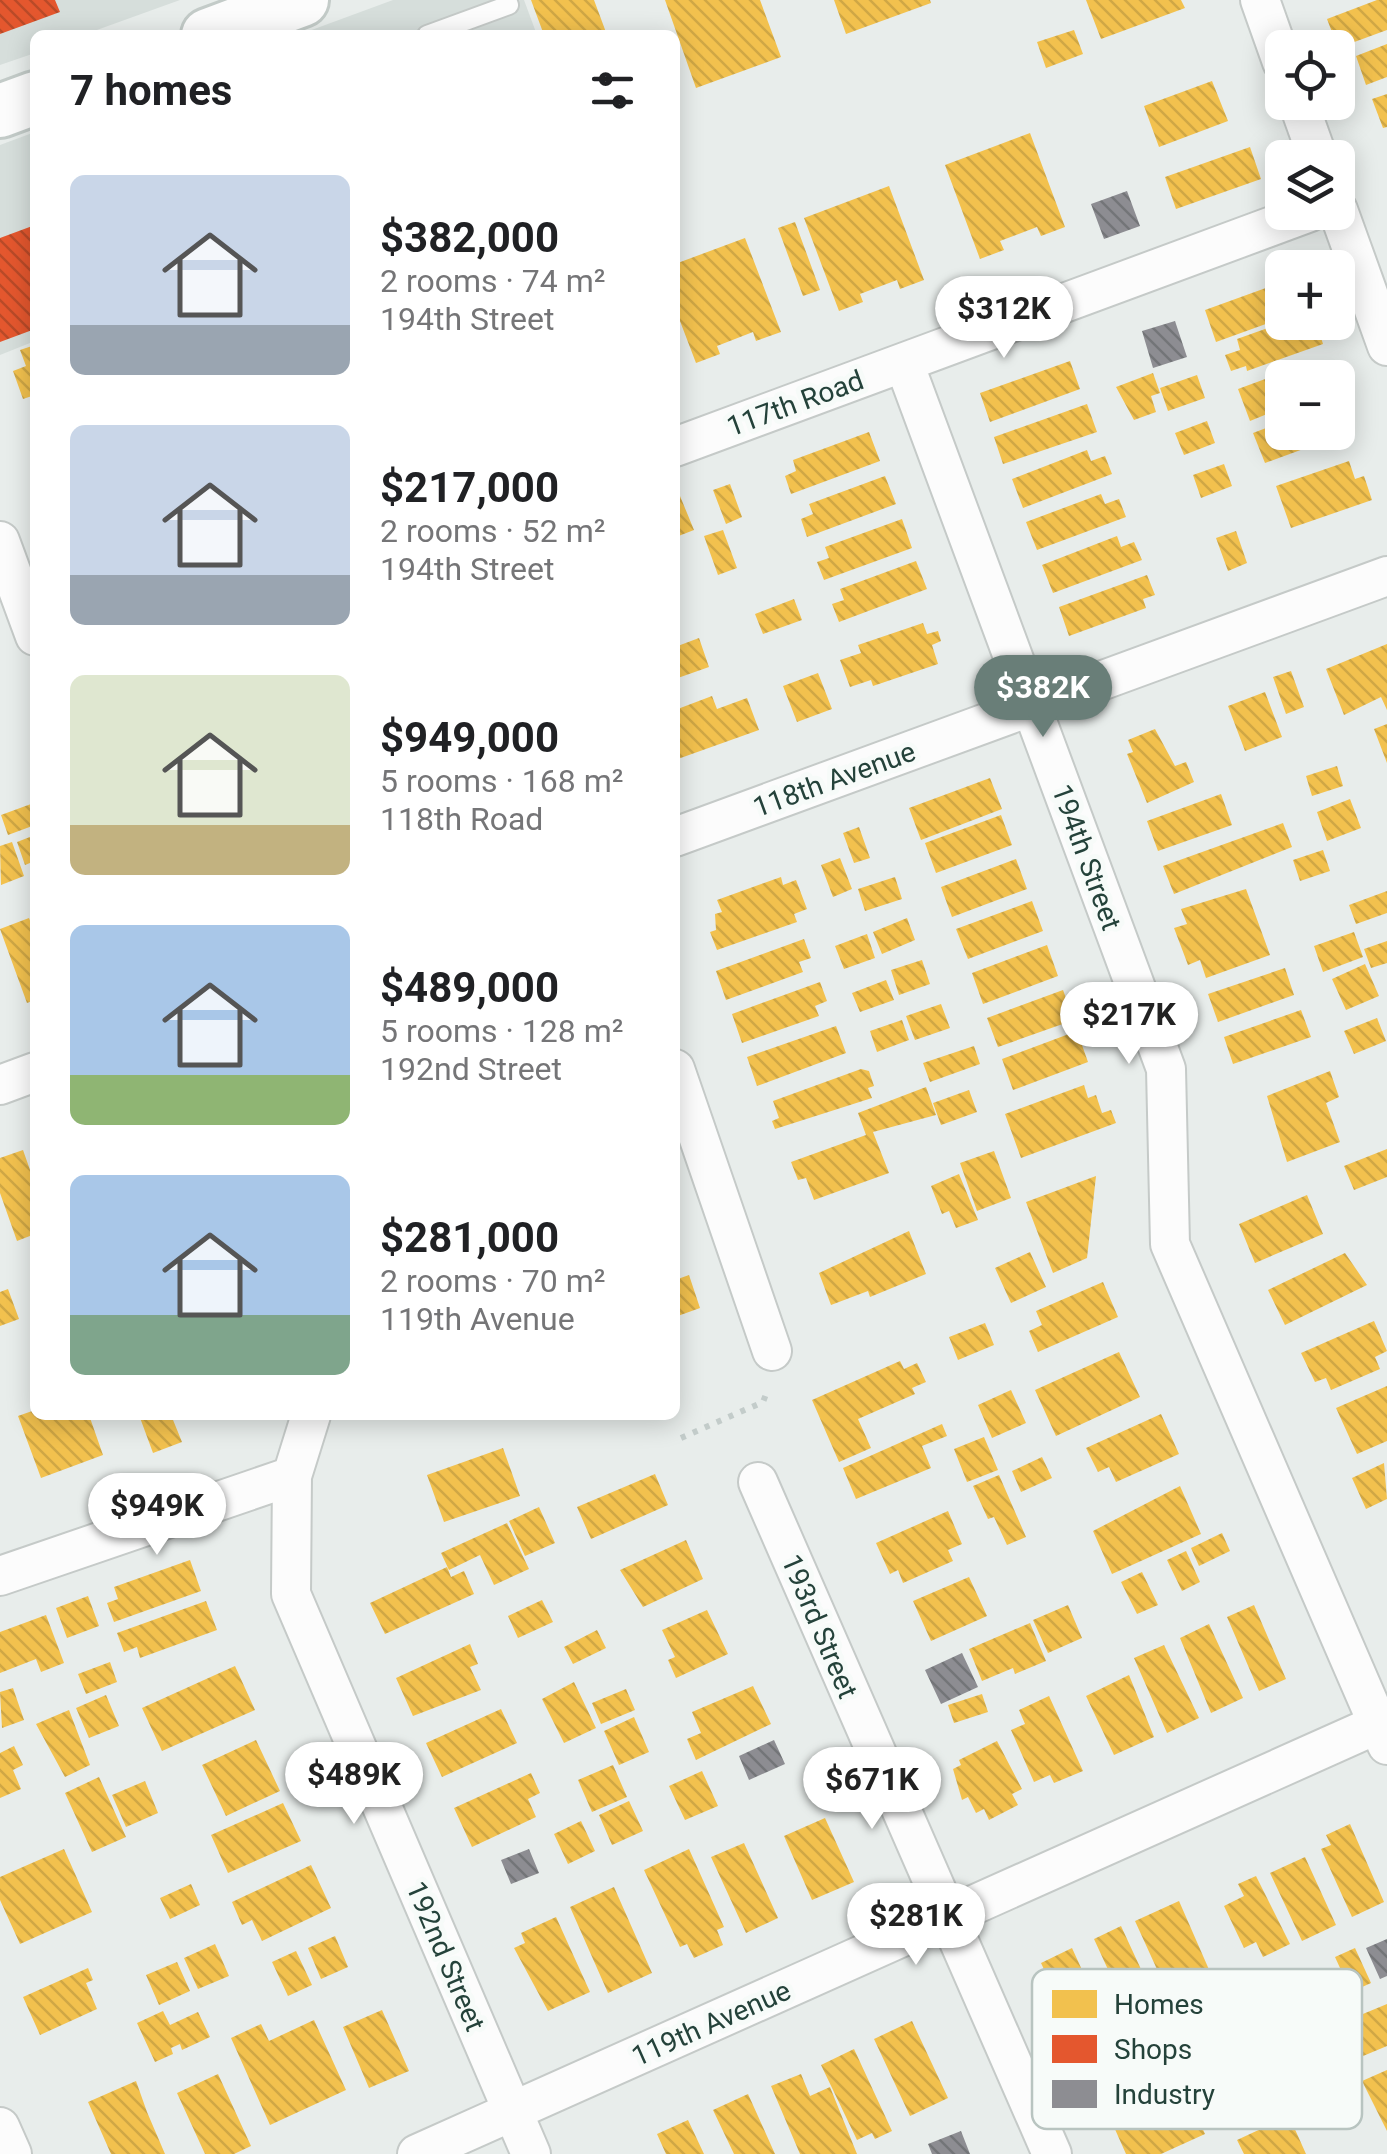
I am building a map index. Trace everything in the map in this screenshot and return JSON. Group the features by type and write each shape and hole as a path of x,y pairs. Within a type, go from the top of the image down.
{"main road":[{"path":"225,30 295,10"},
{"path":"0,111 30,100"}],"street":[{"path":"1260,0 1271,30"},
{"name":"117th Road","path":"680,445 1265,229"},
{"path":"1345,230 1387,346"},
{"name":"194th Street","path":"904,363 1166,1069 1170,1244 1384,1730"},
{"path":"0,541 9,595 30,628"},
{"name":"118th Avenue","path":"680,835 1387,576"},
{"path":"0,1085 30,1074"},
{"path":"680,1083 772,1350"},
{"name":"192nd Street","path":"309,1420 292,1476 292,1594 531,2154"},
{"path":"0,1576 292,1476"},
{"name":"193rd Street","path":"758,1482 1032,2109"},
{"name":"119th Avenue","path":"418,2154 946,1918 1384,1730"},
{"path":"0,2126 12,2154"},
{"name":"193rd Street","path":"1041,2129 1052,2154"}],"lane":[{"path":"441,30 509,5 507,0"}],"path":[{"path":"681,1438 763,1402"}],"shaded area":[{"path":"0,0 180,0 97,30 30,30 30,55 0,65"},
{"path":"393,0 524,0 535,30 312,30"},
{"path":"30,134 30,343 0,355 0,145"}],"building: Homes":[{"path":"531,0 594,0 605,30 542,30"},
{"path":"665,0 760,0 781,57 696,88 680,43 680,30 676,30"},
{"path":"834,0 930,0 931,3 846,34"},
{"path":"1086,0 1181,0 1185,8 1101,39"},
{"path":"1377,0 1387,0 1387,30 1355,42 1355,30 1331,30 1327,19"},
{"path":"1074,30 1083,54 1046,68 1037,42"},
{"path":"1387,44 1387,77 1366,85 1356,56"},
{"path":"1212,81 1228,121 1159,147 1144,106"},
{"path":"1387,94 1387,127 1383,128 1372,99"},
{"path":"1030,133 1065,227 1041,236 1037,227 1000,241 1004,250 980,259 945,165"},
{"path":"1250,147 1261,179 1176,209 1165,177"},
{"path":"889,186 924,280 900,289 897,280 860,294 863,302 839,311 804,218"},
{"path":"795,222 820,290 803,296 778,228"},
{"path":"745,238 781,332 756,341 753,332 717,346 720,354 696,363 680,321 680,262"},
{"path":"1265,288 1265,324 1216,342 1205,310"},
{"path":"1265,329 1265,340 1322,340 1323,344 1278,360 1265,360 1265,365 1247,371 1246,366 1231,371 1225,355 1240,350 1237,339"},
{"path":"30,347 30,397 23,399 13,371 26,366 20,350"},
{"path":"1070,361 1080,389 990,422 980,393"},
{"path":"1153,373 1160,393 1151,396 1156,412 1134,420 1116,387"},
{"path":"1197,375 1205,398 1168,411 1160,388"},
{"path":"1265,379 1265,415 1250,421 1238,389"},
{"path":"1087,404 1097,432 1003,464 994,437"},
{"path":"1207,421 1215,443 1184,455 1175,433"},
{"path":"1265,428 1265,450 1300,450 1265,463 1253,433"},
{"path":"869,432 880,461 791,494 785,476 796,471 793,460"},
{"path":"1087,450 1091,461 1105,456 1112,474 1023,508 1012,479"},
{"path":"1349,461 1355,479 1364,476 1372,500 1291,528 1276,486"},
{"path":"1224,464 1232,486 1201,498 1193,475"},
{"path":"885,476 896,504 807,537 801,519 813,514 809,504"},
{"path":"730,484 742,517 726,524 713,490"},
{"path":"1101,494 1105,504 1119,499 1126,517 1037,550 1026,522"},
{"path":"680,496 694,530 680,535"},
{"path":"902,519 912,548 824,580 817,562 829,558 825,547"},
{"path":"723,530 737,568 718,575 704,536"},
{"path":"1236,531 1247,563 1228,571 1216,538"},
{"path":"1117,536 1121,547 1134,542 1142,560 1053,593 1042,565"},
{"path":"916,561 927,589 839,622 832,604 844,600 840,589"},
{"path":"1147,575 1155,595 1143,599 1146,608 1069,636 1059,607"},
{"path":"794,599 802,620 763,634 755,614"},
{"path":"923,623 927,634 938,631 941,641 932,645 938,664 873,686 871,680 850,687 840,660 861,653 858,645"},
{"path":"699,638 709,667 680,677 680,645"},
{"path":"1387,644 1387,710 1381,697 1344,715 1326,669"},
{"path":"1291,671 1304,707 1286,714 1273,677"},
{"path":"818,673 832,709 797,722 783,686"},
{"path":"1265,692 1282,737 1245,751 1228,706"},
{"path":"712,696 717,709 747,698 759,730 680,758 680,708"},
{"path":"1387,724 1387,763 1374,729"},
{"path":"1155,729 1175,766 1186,762 1194,782 1147,803 1127,754 1133,752 1128,740"},
{"path":"1337,766 1343,786 1312,796 1306,776"},
{"path":"990,778 1002,809 921,840 909,808"},
{"path":"1221,794 1232,825 1158,851 1147,821"},
{"path":"1350,799 1361,828 1327,841 1317,812"},
{"path":"30,804 30,827 8,835 1,815"},
{"path":"1001,815 1012,845 936,873 925,843"},
{"path":"1283,823 1292,847 1174,894 1163,866"},
{"path":"859,827 870,858 854,863 843,833"},
{"path":"30,837 30,863 25,865 17,842"},
{"path":"12,842 24,876 1,885 0,846"},
{"path":"1323,850 1330,871 1300,881 1293,860"},
{"path":"840,858 852,889 833,897 821,865"},
{"path":"1016,859 1027,889 952,917 941,887"},
{"path":"781,877 783,885 796,880 807,909 794,914 797,922 717,950 710,932 716,930 715,914 722,912 717,900"},
{"path":"895,877 902,899 865,911 858,889"},
{"path":"1246,889 1270,955 1206,978 1200,960 1188,965 1174,928 1187,924 1181,909"},
{"path":"1387,891 1387,913 1356,924 1349,905"},
{"path":"1032,901 1043,931 968,959 956,929"},
{"path":"29,918 30,1002 27,1003 0,929"},
{"path":"907,918 915,940 882,954 873,932"},
{"path":"1354,932 1363,957 1323,972 1314,946"},
{"path":"867,934 875,958 844,969 835,946"},
{"path":"804,939 811,958 799,962 803,972 726,1000 716,971"},
{"path":"1387,941 1387,963 1371,968 1364,949"},
{"path":"1047,945 1058,976 983,1004 972,973"},
{"path":"922,960 930,984 899,995 891,970"},
{"path":"1365,964 1379,996 1346,1010 1332,979"},
{"path":"1285,968 1294,995 1218,1022 1208,994"},
{"path":"886,980 894,1000 860,1012 852,993"},
{"path":"820,982 827,1001 815,1006 819,1016 742,1043 732,1014"},
{"path":"1063,990 1074,1020 998,1047 987,1018"},
{"path":"941,1004 950,1028 915,1040 906,1016"},
{"path":"1301,1010 1311,1037 1233,1064 1224,1037"},
{"path":"1377,1018 1386,1041 1354,1054 1344,1031"},
{"path":"902,1020 909,1040 877,1052 870,1031"},
{"path":"836,1026 846,1053 757,1086 747,1057"},
{"path":"1077,1031 1088,1062 1013,1090 1002,1059"},
{"path":"974,1046 980,1064 930,1082 923,1063"},
{"path":"861,1069 869,1071 874,1086 868,1088 872,1098 775,1129 772,1121 779,1118 773,1101"},
{"path":"1330,1071 1339,1097 1326,1103 1340,1142 1287,1162 1267,1096"},
{"path":"1084,1085 1088,1098 1096,1095 1102,1113 1111,1110 1116,1123 1021,1158 1005,1114"},
{"path":"926,1087 936,1115 873,1132 889,1173 814,1200 806,1178 798,1180 791,1162 866,1135 858,1113"},
{"path":"969,1090 977,1112 941,1125 933,1103"},
{"path":"1387,1149 1387,1177 1354,1190 1344,1166"},
{"path":"23,1150 30,1170 30,1236 17,1241 0,1193 0,1158"},
{"path":"994,1151 1011,1198 977,1211 960,1163"},
{"path":"959,1174 978,1220 956,1228 949,1211 942,1214 931,1186"},
{"path":"1096,1176 1087,1258 1053,1273 1026,1202"},
{"path":"1307,1195 1323,1234 1255,1263 1239,1224"},
{"path":"909,1231 926,1274 870,1297 868,1291 831,1305 819,1273"},
{"path":"1030,1252 1046,1287 1011,1303 995,1268"},
{"path":"1345,1253 1367,1285 1285,1325 1268,1290"},
{"path":"689,1275 700,1308 680,1315 680,1278"},
{"path":"1103,1282 1118,1317 1038,1352 1029,1331 1042,1325 1036,1311"},
{"path":"8,1289 19,1319 0,1326 0,1292"},
{"path":"1374,1321 1387,1351 1375,1357 1380,1369 1331,1390 1326,1378 1315,1382 1301,1353"},
{"path":"985,1323 994,1345 958,1360 949,1337"},
{"path":"1119,1352 1140,1397 1056,1436 1035,1390"},
{"path":"900,1361 904,1369 917,1363 926,1382 912,1388 915,1394 858,1419 871,1448 839,1462 812,1400"},
{"path":"1387,1386 1387,1441 1357,1454 1336,1408"},
{"path":"1011,1390 1026,1423 992,1438 978,1405"},
{"path":"30,1412 30,1420 91,1420 103,1455 41,1478 18,1416"},
{"path":"1161,1414 1179,1454 1116,1482 1109,1467 1098,1472 1086,1448"},
{"path":"141,1420 173,1420 182,1442 153,1453"},
{"path":"942,1424 947,1436 922,1446 931,1468 856,1499 843,1468"},
{"path":"984,1437 998,1470 967,1482 954,1449"},
{"path":"503,1448 520,1496 444,1522 427,1475"},
{"path":"1042,1457 1052,1478 1021,1492 1012,1471"},
{"path":"1384,1463 1387,1499 1366,1509 1352,1478"},
{"path":"655,1474 668,1505 591,1539 577,1507"},
{"path":"999,1475 1026,1537 1007,1545 994,1517 988,1519 973,1486"},
{"path":"1180,1486 1201,1534 1112,1574 1093,1531"},
{"path":"539,1507 555,1543 525,1556 509,1521"},
{"path":"948,1511 962,1544 948,1550 953,1561 903,1583 898,1570 890,1574 876,1543"},
{"path":"507,1523 529,1569 494,1585 480,1555 449,1570 441,1553"},
{"path":"1222,1533 1230,1551 1199,1566 1191,1548"},
{"path":"686,1540 703,1579 643,1607 620,1570"},
{"path":"1186,1551 1200,1582 1182,1591 1167,1560"},
{"path":"190,1560 201,1591 114,1622 107,1603 118,1599 114,1587"},
{"path":"447,1567 451,1577 464,1571 474,1594 385,1634 370,1603"},
{"path":"1142,1572 1158,1605 1137,1614 1121,1582"},
{"path":"969,1577 987,1616 931,1641 913,1601"},
{"path":"88,1596 99,1626 67,1638 56,1608"},
{"path":"542,1600 553,1622 518,1638 508,1616"},
{"path":"206,1601 217,1630 140,1658 137,1647 124,1652 117,1633"},
{"path":"1068,1605 1082,1638 1048,1653 1033,1620"},
{"path":"1254,1605 1286,1679 1259,1691 1227,1617"},
{"path":"707,1610 728,1654 676,1678 668,1660 675,1657 662,1630"},
{"path":"46,1615 64,1663 41,1672 36,1659 0,1673 0,1632"},
{"path":"1030,1623 1046,1661 1015,1674 1013,1668 982,1681 969,1649"},
{"path":"1209,1624 1243,1698 1211,1713 1180,1638"},
{"path":"597,1630 606,1648 573,1664 564,1647"},
{"path":"470,1644 478,1664 470,1667 481,1690 413,1716 396,1678"},
{"path":"1164,1645 1199,1718 1167,1733 1134,1658"},
{"path":"110,1662 117,1682 86,1694 78,1674"},
{"path":"235,1666 255,1710 162,1751 142,1708"},
{"path":"1129,1675 1154,1737 1114,1755 1086,1696"},
{"path":"574,1682 596,1728 564,1743 542,1699"},
{"path":"753,1686 771,1724 696,1760 687,1739 701,1733 692,1712"},
{"path":"13,1688 24,1720 2,1728 0,1692"},
{"path":"626,1689 635,1710 601,1724 592,1703"},
{"path":"982,1694 988,1712 954,1723 948,1705"},
{"path":"106,1695 119,1726 89,1738 76,1708"},
{"path":"1049,1696 1083,1771 1054,1783 1050,1775 1034,1782 1011,1730 1025,1724 1019,1710"},
{"path":"501,1709 517,1743 442,1777 426,1743"},
{"path":"69,1710 90,1765 65,1777 36,1724"},
{"path":"634,1717 649,1752 619,1765 604,1731"},
{"path":"256,1740 280,1791 226,1816 202,1765"},
{"path":"997,1741 1022,1789 1012,1794 1018,1805 989,1820 984,1809 976,1813 968,1797 962,1800 953,1769 961,1765 959,1760"},
{"path":"14,1746 23,1765 13,1770 21,1789 0,1798 0,1753"},
{"path":"613,1765 627,1797 592,1812 578,1780"},
{"path":"702,1771 718,1806 685,1820 669,1786"},
{"path":"531,1773 540,1793 528,1799 536,1817 472,1847 454,1808"},
{"path":"99,1777 126,1837 92,1852 65,1793"},
{"path":"145,1781 158,1813 126,1827 112,1795"},
{"path":"629,1801 643,1831 612,1845 599,1815"},
{"path":"283,1803 301,1841 228,1873 211,1835"},
{"path":"825,1818 854,1882 812,1900 784,1836"},
{"path":"581,1821 595,1851 568,1864 554,1834"},
{"path":"1350,1824 1384,1902 1352,1917 1321,1849 1331,1845 1326,1835"},
{"path":"744,1843 778,1918 746,1933 711,1857"},
{"path":"64,1849 92,1912 20,1944 0,1900 0,1877"},
{"path":"689,1849 724,1927 717,1930 723,1945 694,1958 687,1944 680,1947 644,1870"},
{"path":"1305,1857 1336,1925 1302,1941 1270,1873"},
{"path":"311,1865 331,1908 262,1941 252,1920 242,1925 232,1902"},
{"path":"1256,1876 1290,1944 1263,1957 1256,1942 1244,1948 1224,1906 1244,1896 1238,1884"},
{"path":"191,1884 200,1905 170,1919 160,1898"},
{"path":"614,1887 652,1973 608,1993 570,1907"},
{"path":"1179,1901 1209,1969 1157,1969 1135,1921"},
{"path":"556,1917 590,1992 548,2011 514,1948 525,1943 521,1933"},
{"path":"1121,1926 1141,1969 1108,1969 1094,1939"},
{"path":"335,1936 348,1967 321,1979 308,1948"},
{"path":"215,1944 229,1976 198,1989 184,1958"},
{"path":"1072,1948 1082,1969 1044,1969 1041,1963"},
{"path":"1355,1948 1371,1983 1362,1987 1362,1969 1340,1969 1335,1957"},
{"path":"296,1951 312,1985 288,1996 272,1962"},
{"path":"177,1962 190,1991 159,2005 146,1975"},
{"path":"88,1968 93,1980 86,1983 97,2009 40,2035 23,1997"},
{"path":"1387,2004 1387,2046 1362,2056 1362,2014"},
{"path":"382,2010 409,2071 369,2088 343,2027"},
{"path":"163,2011 170,2025 198,2012 210,2037 182,2050 180,2044 171,2048 173,2054 155,2062 137,2023"},
{"path":"314,2020 346,2090 270,2125 231,2038 261,2024 269,2041"},
{"path":"912,2021 948,2098 910,2116 874,2039"},
{"path":"854,2049 892,2131 875,2139 872,2133 857,2140 821,2065"},
{"path":"1387,2070 1387,2131 1362,2081"},
{"path":"218,2074 251,2146 234,2154 205,2154 177,2093"},
{"path":"801,2074 810,2096 830,2087 857,2154 800,2154 771,2086"},
{"path":"136,2081 165,2154 111,2154 88,2102"},
{"path":"748,2094 775,2154 734,2154 713,2110"},
{"path":"688,2120 704,2154 666,2154 657,2134"},
{"path":"1115,2129 1203,2129 1205,2134 1161,2154 1126,2154"},
{"path":"1261,2129 1295,2129 1306,2154 1244,2154 1237,2140"}],"building: Shops":[{"path":"0,0 55,0 60,12 0,34"},
{"path":"30,227 30,331 0,342 0,238"}],"building: Industry":[{"path":"1127,191 1140,226 1104,239 1091,204"},
{"path":"1175,321 1187,357 1153,368 1142,331"},
{"path":"962,1653 978,1687 941,1704 925,1670"},
{"path":"774,1740 785,1764 749,1780 739,1756"},
{"path":"529,1849 539,1873 511,1884 501,1860"},
{"path":"1387,1939 1387,1976 1380,1979 1366,1948"},
{"path":"961,2131 970,2154 932,2154 928,2144"}]}
